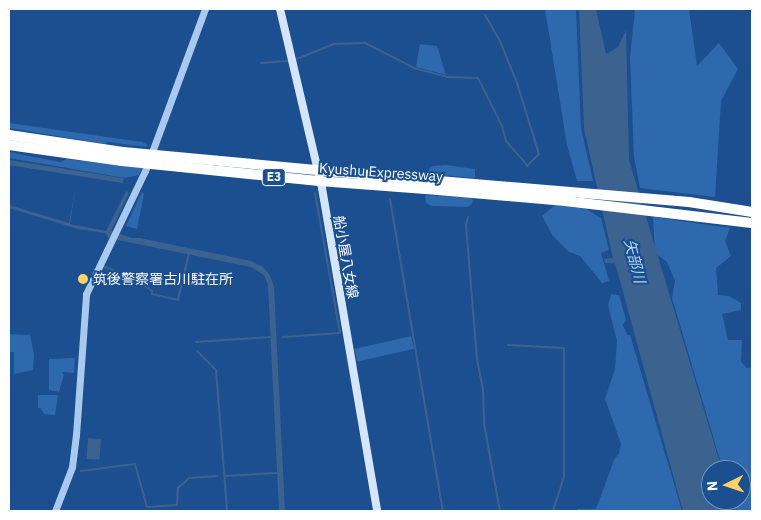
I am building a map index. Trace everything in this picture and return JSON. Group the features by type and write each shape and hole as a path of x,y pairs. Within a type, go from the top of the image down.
{"highway":[{"name":"Kyushu Expressway","path":"9,135 122,157"},
{"name":"Kyushu Expressway","path":"9,145 427,185 689,202 752,212"},
{"name":"Kyushu Expressway","path":"464,187 752,223"}],"main road":[{"name":"船小屋八女線","path":"280,9 322,188 377,511"}],"street":[{"path":"55,511 72,467 86,294 146,171 204,9"}],"shaded area":[{"path":"545,9 576,9 581,128 593,181 577,181 567,145"},
{"path":"635,9 689,9 697,66 719,43 738,69 721,101 715,197 640,188 634,157 630,58"},
{"path":"420,44 437,46 446,75 416,67"},
{"path":"9,123 142,142 148,145 147,147 108,142 105,144 9,128"},
{"path":"9,152 60,162 67,159 142,168 139,175 125,178 9,158"},
{"path":"446,165 475,169 475,178 428,174 429,169 433,166"},
{"path":"142,192 144,194 137,229 126,226"},
{"path":"425,195 473,198 472,204 468,207 432,206 426,203"},
{"path":"556,204 586,209 601,218 609,250 601,253 609,281 602,283 580,256 569,252 553,236 542,216"},
{"path":"653,217 730,228 725,241 731,256 716,268 718,295 729,296 741,303 741,310 722,314 728,340 742,340 741,362 747,368 752,367 752,511 734,510 751,510 751,460 720,460 672,298 675,281 667,262 655,253"},
{"path":"611,294 619,295 626,320 623,325 627,335 630,335 682,511 577,511 577,509 596,509 621,444 605,399 615,369 617,341 608,305"},
{"path":"9,334 30,335 34,354 33,370 14,374 14,352 10,352"},
{"path":"411,336 414,349 357,362 354,349"},
{"path":"75,358 74,373 62,372 64,375 59,392 49,390 49,359"},
{"path":"38,395 58,395 55,415 44,414 41,408 38,408"}],"water":[{"name":"矢部川","path":"579,9 596,9 606,54 618,47 626,30 629,160 719,460 701,460 701,510 733,511 683,511 615,263 605,263 604,259 613,258 584,129"},
{"path":"9,160 124,178 123,183 9,165"},
{"path":"76,184 70,224 106,231 126,191 129,193 111,231 132,238 140,238 251,261 263,267 270,275 274,287 285,511 279,511 268,285 264,275 251,267 108,238 105,233 78,229 9,208 9,205 69,223"},
{"path":"88,438 101,439 100,460 87,459"}],"waterway":[{"path":"485,15 500,41 517,83 539,154 527,166"},
{"path":"294,60 334,44 365,43 414,68 447,77 478,78 502,126 506,141 528,166"},
{"path":"261,63 289,61"},
{"path":"283,337 340,333 315,193"},
{"path":"390,199 443,511"},
{"path":"468,217 466,225 477,359 483,389 484,424 500,511"},
{"path":"105,267 137,279 152,291 152,294 178,300 189,253"},
{"path":"196,342 271,337"},
{"path":"508,345 564,348 564,477 553,511"},
{"path":"197,351 216,370 227,511"},
{"path":"81,471 135,464 147,507 177,505 178,488 189,478 218,476"},
{"path":"225,476 277,473"}],"place":[{"name":"筑後警察署古川駐在所","path":"83,279"}]}
